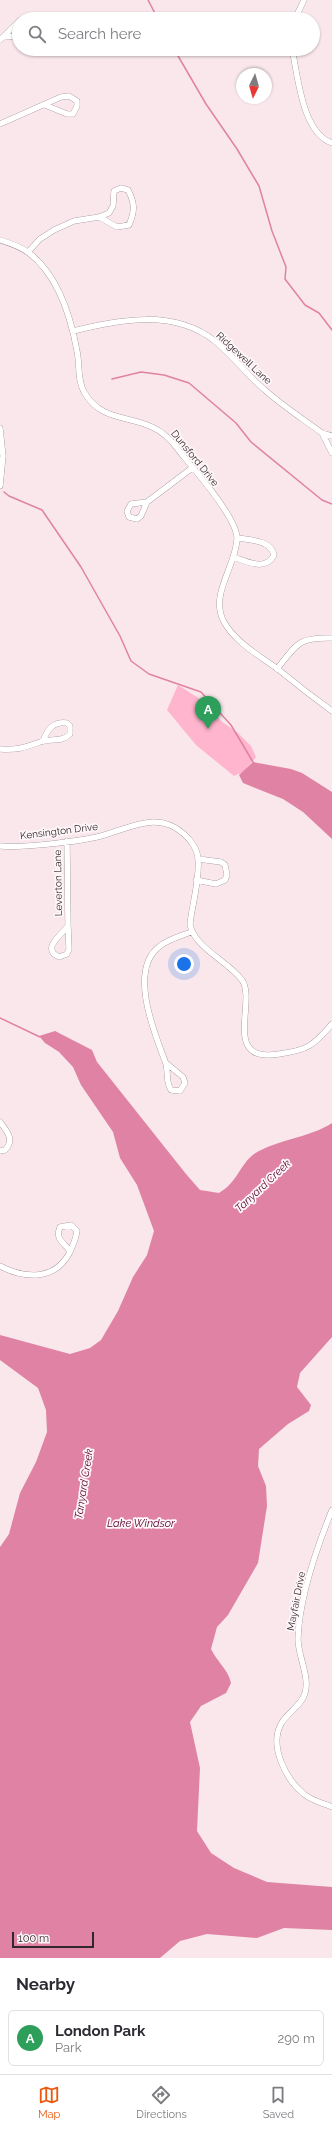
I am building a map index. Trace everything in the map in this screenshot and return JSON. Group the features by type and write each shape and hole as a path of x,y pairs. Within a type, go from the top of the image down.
{"street":[{"path":"298,12 304,0"},
{"path":"2,38 12,28"},
{"path":"2,38 12,37"},
{"path":"294,56 307,117 314,131 332,143"},
{"path":"0,124 60,97 69,96 77,101 73,114 67,114 45,105"},
{"path":"28,252 40,239 54,230 74,221 99,217 109,213 112,206 114,191 121,188 128,190 134,201 134,215 129,225 117,227 99,217"},
{"name":"Dunsford Drive","path":"0,240 28,252 42,265 53,281 73,332 78,354 80,382 84,392 97,407 113,416 151,426 162,432 219,501 229,517 237,538"},
{"name":"Ridgewell Lane","path":"73,332 111,322 146,319 168,321 197,329 216,342 266,391 322,432 332,436"},
{"path":"0,428 3,456 0,486"},
{"name":"Ridgewell Lane","path":"322,432 332,453"},
{"path":"147,502 192,468"},
{"path":"233,557 259,565 268,562 274,555 270,547 262,543 237,538 233,557 221,591 224,621 234,635 251,650 332,711"},
{"path":"277,669 298,643 314,637 332,638"},
{"path":"0,749 19,749 43,741 66,738 70,734 70,726 67,723 56,723 47,732 43,741"},
{"name":"Kensington Drive","path":"0,846 67,841 97,837 141,822 157,821 171,825 189,839 198,859 190,924 191,932"},
{"name":"Leverton Lane","path":"67,841 68,925 70,949 68,954 59,957 54,955 51,950 52,944 68,925"},
{"path":"196,880 216,884 225,880 227,875 225,865 221,862 198,859"},
{"path":"166,1063 183,1077 185,1083 180,1091 171,1090 168,1085 166,1063 149,1017 145,996 149,959 160,946 191,932 197,941 233,970 243,982 245,995 244,1037 252,1050 261,1054 274,1055 304,1050 311,1046 332,1024"},
{"path":"0,1122 10,1137 10,1143 5,1150 0,1151"},
{"path":"0,1266 22,1274 45,1275 58,1267 70,1251 77,1231 70,1225 60,1227 58,1238 70,1251"},
{"name":"Mayfair Drive","path":"332,1510 330,1521 316,1549 299,1625 298,1641 306,1693 282,1723 276,1741 281,1761 291,1780 304,1794 332,1807"}],"shaded area":[{"path":"178,685 206,703 221,721 238,733 251,746 256,757 243,772 234,776 196,745 167,710"}],"water":[{"path":"253,762 291,769 302,773 332,792 332,839 303,812 283,799 243,783 239,775"},
{"name":"Lake Windsor","path":"55,1031 92,1050 97,1062 200,1190 219,1193 230,1184 247,1160 254,1154 273,1145 313,1132 332,1123 332,1337 300,1373 297,1387 311,1405 309,1411 288,1424 259,1449 258,1466 266,1486 267,1506 258,1563 228,1615 217,1627 211,1649 230,1678 231,1683 226,1693 201,1706 190,1722 200,1768 197,1831 211,1853 234,1868 267,1882 332,1887 332,1930 284,1928 257,1938 207,1934 180,1941 160,1958 0,1958 0,1547 9,1534 20,1493 36,1462 47,1432 46,1410 38,1388 0,1360 0,1335 70,1354 90,1348 101,1340 118,1311 133,1277 147,1255 154,1231 137,1185 120,1158 113,1132 81,1085 73,1067 59,1052 45,1043 39,1036"}],"waterway":[{"path":"148,0 154,12"},
{"path":"178,56 206,104 237,149 259,186 272,231 286,267 285,279 305,305 319,313 332,330"},
{"path":"112,379 141,372 164,375 189,383 236,423 251,442 322,500 332,504"},
{"path":"4,492 9,496 42,510 81,567 120,636 131,661 149,674 201,692 231,725 253,762"},
{"path":"0,1018 40,1037"}],"place":[{"name":"London Park","path":"208,729"}],"water label":[{"name":"Tanyard Creek","path":"263,1186"},
{"name":"Tanyard Creek","path":"84,1484"}]}
